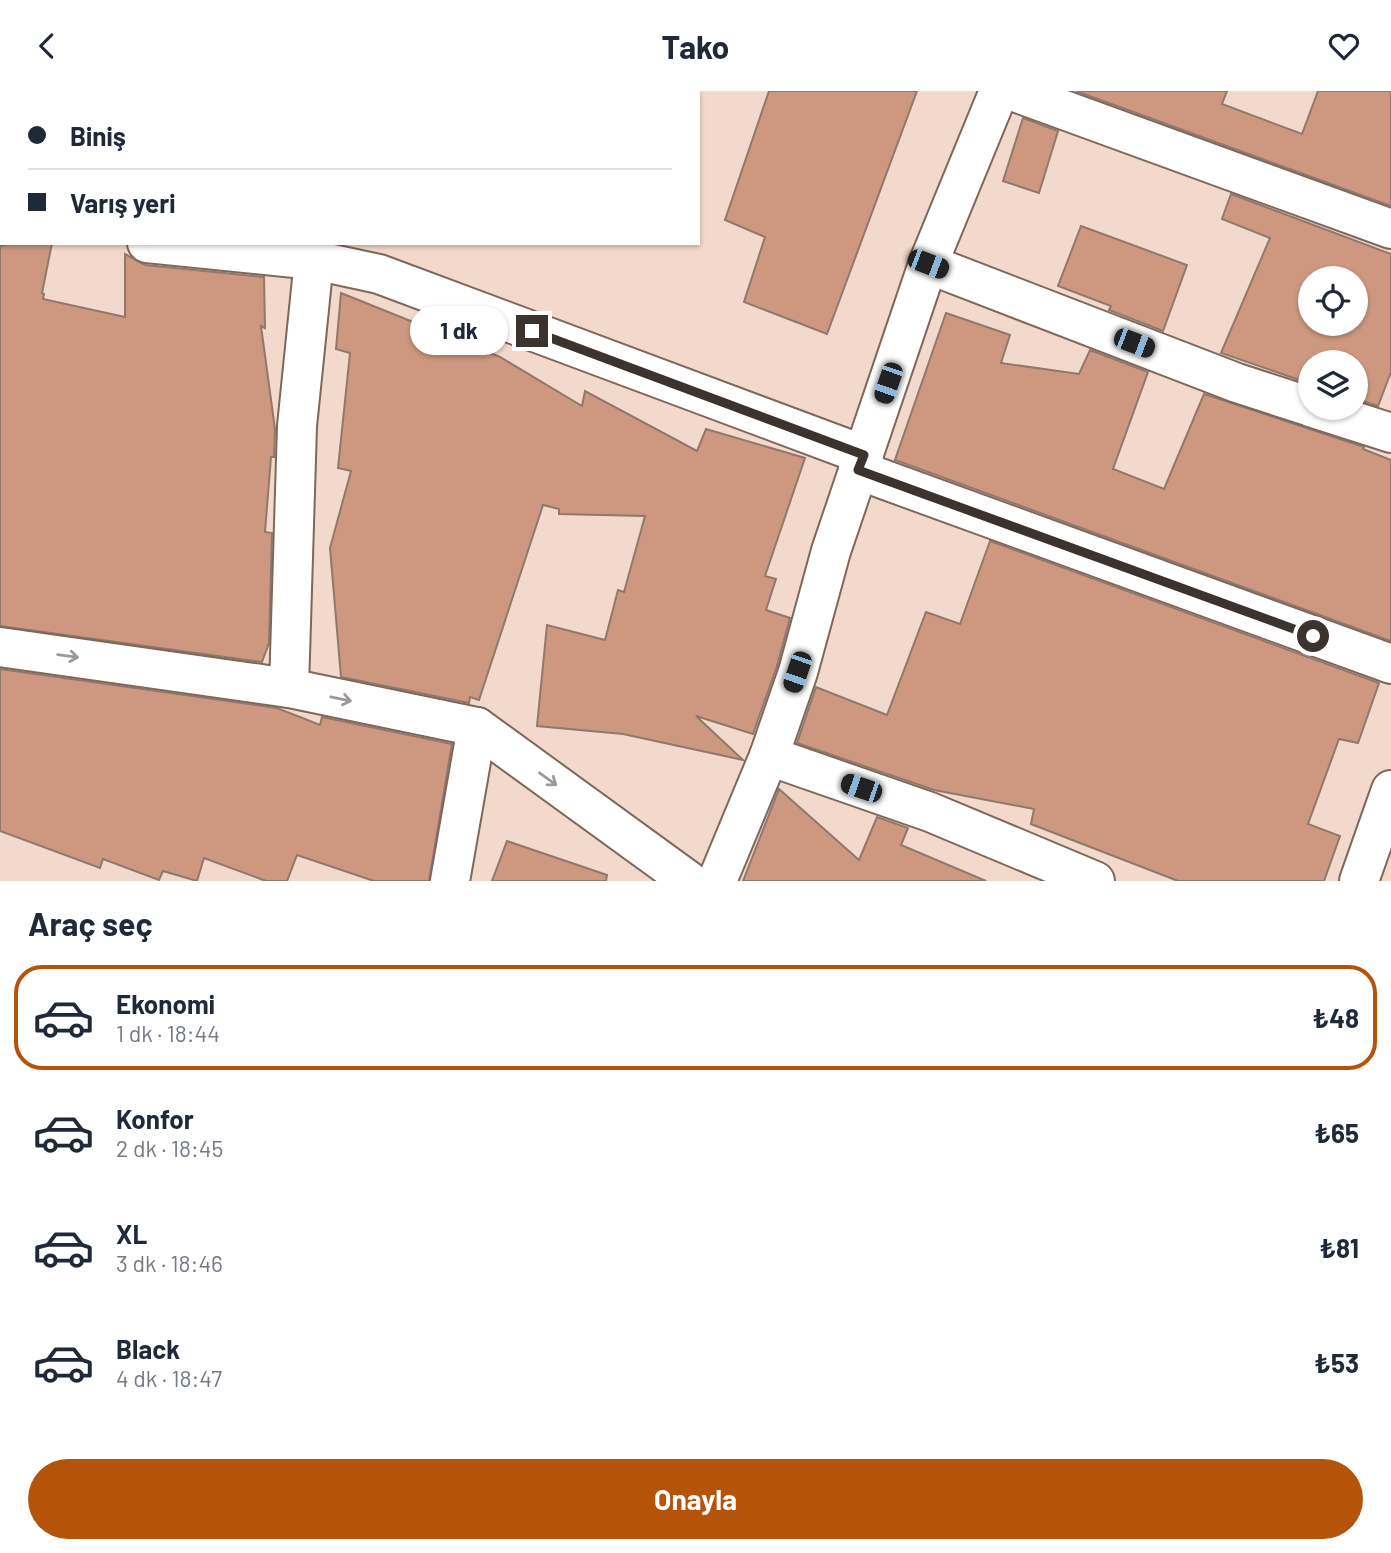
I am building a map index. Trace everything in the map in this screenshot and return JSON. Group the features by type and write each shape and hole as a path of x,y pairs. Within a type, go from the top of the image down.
{"street":[{"path":"716,881 769,756 797,672 831,551 928,264 999,91"},
{"path":"1012,91 1391,229"},
{"path":"167,245 314,260 379,274 861,463 1391,664"},
{"path":"289,688 297,426 314,260"},
{"path":"928,264 1237,383 1298,403"},
{"path":"1352,420 1391,433"},
{"path":"0,647 289,688 477,727 689,881"},
{"path":"450,881 477,727"},
{"path":"769,756 930,812 1095,881"},
{"path":"1359,881 1391,790"}],"building":[{"path":"769,91 917,91 827,334 744,302 765,237 725,220"},
{"path":"1076,91 1227,91 1222,104 1302,134 1318,91 1391,91 1391,206"},
{"path":"1023,118 1058,131 1039,193 1003,181"},
{"path":"1231,194 1391,254 1391,372 1378,406 1368,403 1368,350 1298,350 1298,380 1221,353 1270,238 1222,219"},
{"path":"1081,226 1187,265 1163,331 1109,310 1111,306 1058,286"},
{"path":"52,245 43,299 125,317 125,254 145,265 264,277 265,328 261,326 275,429 265,532 272,533 269,643 262,662 0,626 0,246"},
{"path":"341,293 500,357 582,406 585,391 697,451 706,429 805,458 765,576 776,579 766,610 790,618 777,666 753,734 696,716 743,760 623,734 537,726 547,625 605,640 618,590 624,592 645,516 559,514 559,509 543,505 479,700 470,697 469,703 341,677 330,548 351,471 338,468 350,353 336,349"},
{"path":"946,313 1010,335 1001,363 1079,374 1090,350 1148,372 1113,469 1164,489 1204,394 1364,447 1363,449 1391,460 1391,641 895,460"},
{"path":"990,541 1379,683 1358,743 1339,739 1308,824 1340,836 1324,881 1178,881 1031,824 1034,809 934,790 797,743 816,687 887,715 926,612 960,624"},
{"path":"0,669 277,708 320,725 322,717 452,744 429,881 374,881 297,855 287,881 266,881 204,858 197,881 163,871 159,880 103,859 100,868 0,831"},
{"path":"779,789 859,860 877,817 908,828 901,845 986,881 743,881"},
{"path":"507,841 607,875 606,881 492,881"}],"route":[{"path":"532,331 864,455 858,470 1313,636"}]}
